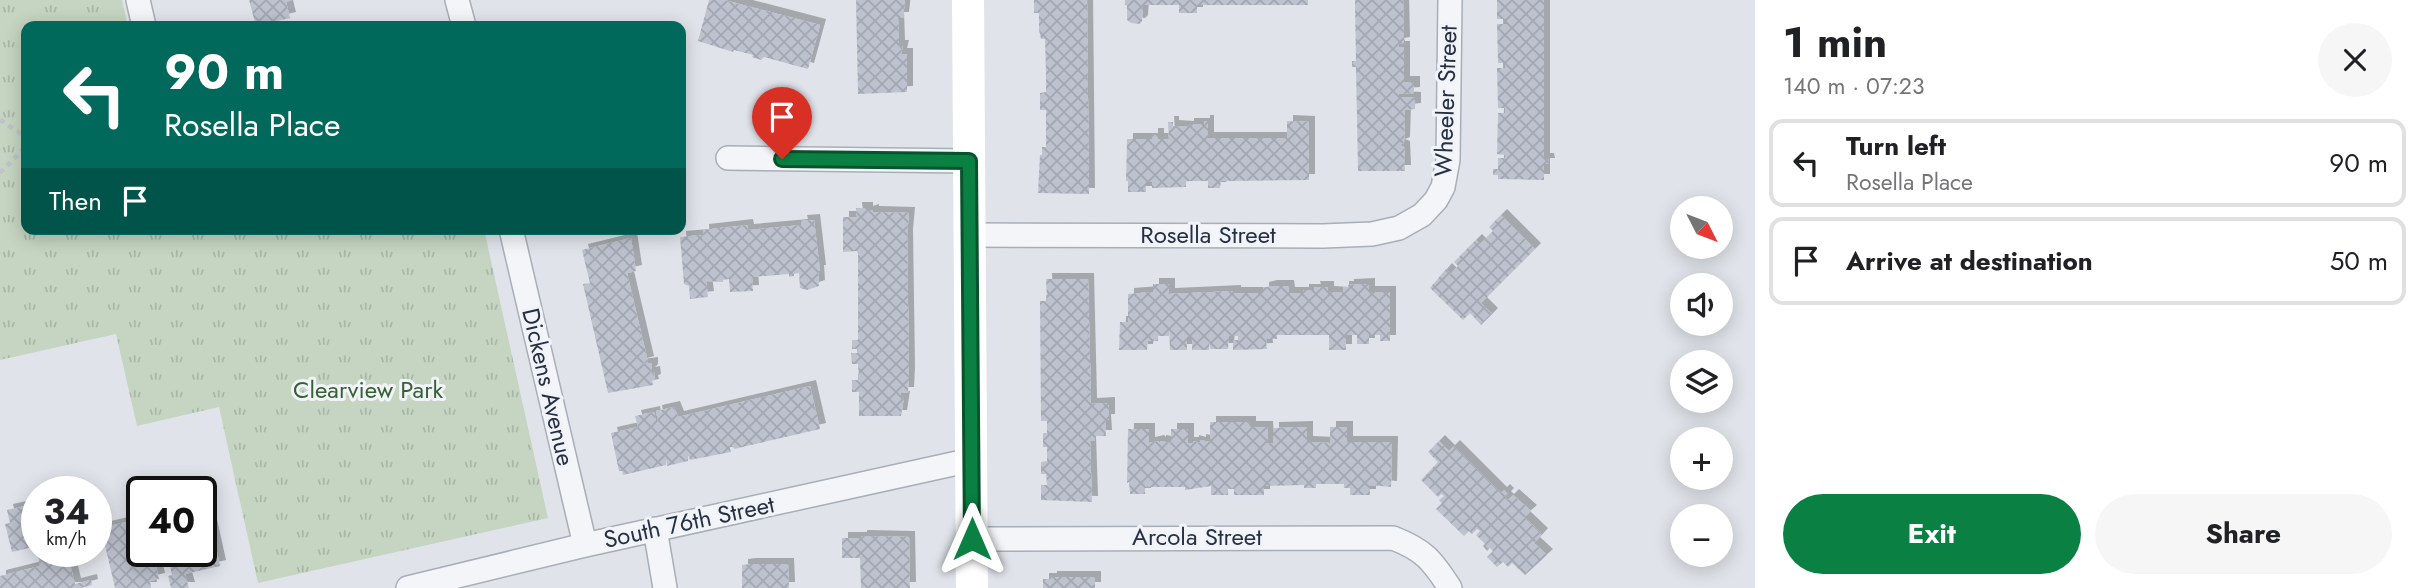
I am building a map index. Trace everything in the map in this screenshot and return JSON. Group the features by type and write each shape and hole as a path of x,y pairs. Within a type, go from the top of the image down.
{"street":[{"path":"138,0 143,21"},
{"path":"457,0 463,21"},
{"path":"968,0 972,588"},
{"name":"Wheeler Street","path":"1436,200 1443,187 1448,160 1450,0"},
{"path":"728,158 969,161"},
{"name":"Rosella Street","path":"970,235 1372,234 1399,228 1422,215 1436,200"},
{"name":"Dickens Avenue","path":"512,235 585,545"},
{"name":"South 76th Street","path":"408,588 655,529 971,460"},
{"path":"655,529 665,588"},
{"name":"Arcola Street","path":"972,539 1393,538 1419,549 1434,562 1450,588"}],"path":[{"path":"0,120 21,133"},
{"path":"0,173 21,151"}],"green space":[{"name":"Clearview Park","path":"0,0 122,0 127,21 21,21 21,235 485,235 548,518 258,583 219,407 137,426 116,334 0,360"}],"building":[{"path":"249,0 292,0 286,2 290,18 255,21"},
{"path":"709,0 724,0 820,25 808,69 764,57 761,60 752,57 753,55 698,41"},
{"path":"856,0 905,0 903,18 898,18 899,46 903,46 901,54 907,54 907,92 858,94"},
{"path":"1034,0 1087,0 1089,194 1038,193 1040,155 1042,147 1046,147 1046,110 1040,110 1040,93 1046,92 1046,73 1045,39 1041,39 1039,13 1034,13"},
{"path":"1125,0 1308,0 1308,5 1197,5 1197,13 1179,13 1179,5 1143,5 1142,21 1139,24 1127,20"},
{"path":"1355,0 1403,0 1404,43 1398,44 1399,47 1404,47 1404,82 1414,82 1414,93 1399,94 1399,97 1415,98 1415,109 1405,110 1404,143 1399,145 1404,147 1405,171 1358,171 1356,67 1352,67 1352,61 1356,61"},
{"path":"1497,0 1544,0 1544,159 1548,159 1549,164 1544,164 1544,180 1498,179 1498,175 1493,175 1493,169 1498,169 1498,158 1505,158 1506,155 1497,154 1498,113 1505,113 1505,108 1498,108 1497,68 1506,68 1505,63 1498,63 1497,24 1507,24 1507,19 1497,19"},
{"path":"1204,121 1208,121 1208,138 1287,138 1287,121 1309,122 1309,180 1221,181 1220,188 1208,188 1208,181 1186,181 1186,187 1152,188 1152,182 1146,182 1146,192 1128,192 1127,139 1152,139 1152,134 1158,134 1158,139 1169,139 1168,122 1173,122 1173,126 1188,127 1188,124 1204,124"},
{"path":"856,208 867,208 867,212 873,210 909,213 909,373 908,393 901,393 901,397 904,397 901,416 859,416 859,392 852,392 852,380 859,380 858,364 852,364 851,353 858,353 858,349 852,349 852,340 858,340 858,254 857,251 843,252 843,217 857,217"},
{"path":"1501,215 1535,249 1481,303 1492,314 1481,325 1470,313 1463,320 1430,288 1446,269 1451,274 1458,266 1454,262 1476,240 1480,244 1493,231 1489,227"},
{"path":"814,220 820,271 819,286 807,290 800,288 799,273 789,277 789,274 752,277 753,291 730,292 729,279 723,282 706,281 708,297 690,299 689,286 684,284 680,237 702,235 704,246 703,230 747,225 748,230 802,225 801,221"},
{"path":"631,238 636,271 627,273 648,362 638,365 652,363 649,373 654,372 655,380 652,381 653,385 608,393 583,284 590,283 582,250"},
{"path":"1046,279 1088,279 1091,404 1109,403 1109,420 1105,420 1106,436 1095,436 1095,441 1090,441 1092,502 1041,500 1041,485 1047,485 1046,474 1041,474 1041,462 1047,461 1043,433 1047,433 1047,421 1041,421 1040,301 1047,301"},
{"path":"1153,284 1169,284 1169,294 1235,291 1263,293 1263,288 1271,286 1288,286 1289,293 1303,293 1303,290 1315,290 1314,287 1328,287 1328,292 1343,293 1343,287 1348,285 1369,284 1369,292 1390,292 1390,341 1380,341 1380,335 1369,335 1369,344 1357,344 1357,335 1346,335 1346,350 1329,350 1329,335 1277,335 1277,339 1266,339 1267,349 1233,350 1233,340 1238,340 1238,336 1229,336 1228,349 1210,349 1209,338 1209,350 1192,350 1192,337 1187,337 1187,350 1170,350 1169,327 1169,336 1158,336 1158,341 1148,341 1147,350 1119,350 1120,322 1128,322 1128,294 1153,292"},
{"path":"810,386 820,429 734,449 732,443 729,445 731,452 690,460 688,454 688,461 667,466 666,458 666,465 623,475 622,471 619,471 611,433 638,427 635,416 654,412 658,422 656,411 674,407 678,417"},
{"path":"1210,422 1250,422 1250,427 1267,427 1268,444 1273,443 1273,428 1307,427 1307,442 1330,443 1330,427 1347,427 1347,442 1392,442 1391,487 1370,485 1370,495 1350,495 1350,488 1344,488 1344,484 1316,484 1316,488 1304,488 1304,485 1264,486 1264,495 1234,495 1234,489 1228,489 1228,495 1211,495 1211,486 1185,490 1185,487 1145,487 1145,494 1130,494 1129,482 1127,483 1128,429 1149,429 1149,443 1171,443 1171,429 1188,429 1188,443 1200,443 1200,440 1210,442"},
{"path":"1439,441 1449,451 1454,446 1501,493 1504,490 1508,494 1505,497 1508,500 1513,495 1531,511 1524,517 1542,534 1534,543 1547,555 1525,575 1512,563 1508,567 1503,562 1497,567 1487,557 1493,551 1490,548 1487,551 1483,546 1485,544 1476,535 1480,531 1477,529 1472,534 1469,531 1464,536 1436,509 1442,503 1439,500 1444,496 1441,494 1438,497 1421,480 1438,462 1428,452"},
{"path":"21,507 21,550 12,552 5,524 10,523 7,510"},
{"path":"126,522 126,567 156,567 159,579 150,581 151,588 115,588 110,567 112,525"},
{"path":"909,537 910,588 861,588 860,558 842,558 842,538"},
{"path":"788,564 789,588 742,588 742,565"},
{"path":"36,567 71,567 75,584 91,580 92,585 81,588 0,588 0,576"},
{"path":"170,567 216,567 185,574 189,588 171,588 168,576 172,575"},
{"path":"1095,577 1095,588 1043,588 1043,579"}],"route":[{"path":"782,159 969,161 972,539"}]}
